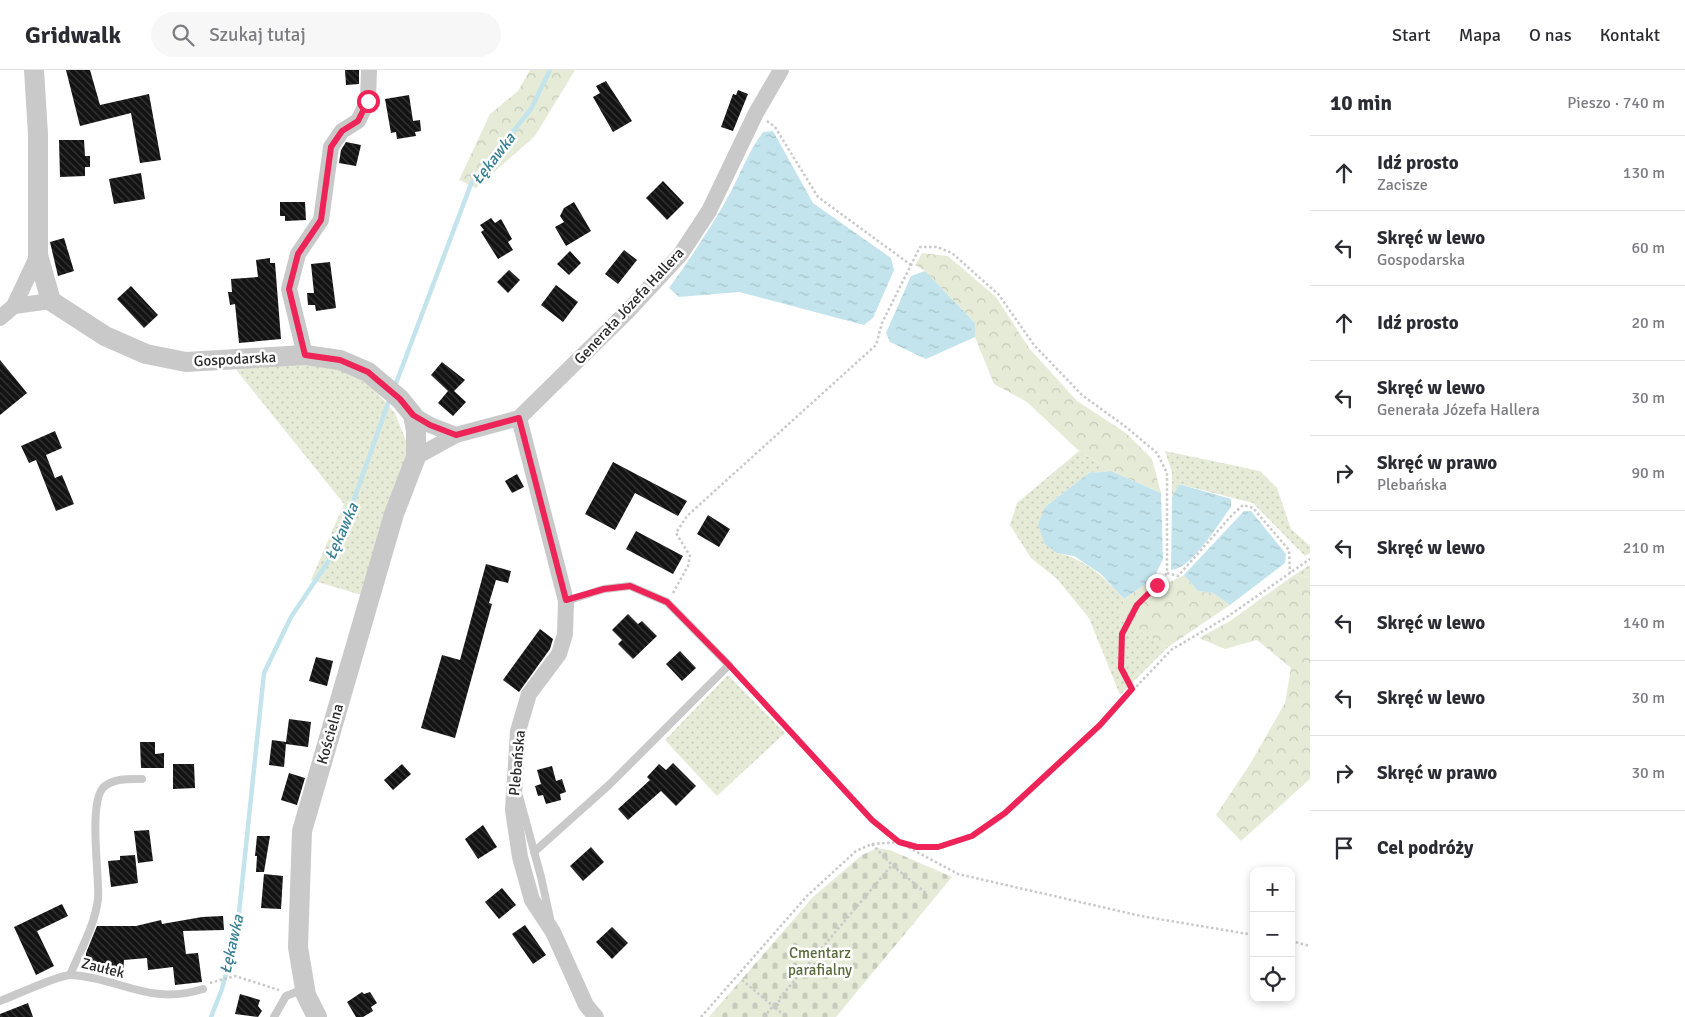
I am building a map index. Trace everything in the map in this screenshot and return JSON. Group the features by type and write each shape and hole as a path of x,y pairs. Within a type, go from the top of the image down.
{"street":[{"path":"14,306 52,301 38,255 38,134 34,70"},
{"path":"305,355 289,289 298,254 321,220 331,147 342,131 358,121 368,101 369,70"},
{"name":"Generała Józefa Hallera","path":"416,457 456,435 519,418 627,312 680,255 710,211 756,113 781,70"},
{"path":"0,318 14,306 38,255"},
{"name":"Gospodarska","path":"52,301 105,336 146,354 186,362 305,355 347,363 368,372 400,399 413,415"},
{"path":"413,415 430,425 456,435"},
{"path":"413,415 416,431 416,457"},
{"name":"Plebańska","path":"519,418 566,600 565,634 559,654 529,694 518,731 514,810 520,857 532,900 553,932 586,1006 596,1017"},
{"name":"Kościelna","path":"317,1017 306,988 298,947 302,831 394,514 416,457"}],"lane":[{"path":"534,852 610,784 729,665 667,602 630,586 604,589 566,600"},
{"path":"70,974 89,930 98,899 95,844 97,800 103,786 118,779 142,779"},
{"path":"515,784 553,932"},
{"name":"Zaułek","path":"0,1001 70,974 145,993 186,994 203,989"},
{"path":"274,1017 286,996 306,988"}],"path":[{"path":"756,113 775,127 818,197 911,265"},
{"path":"667,602 688,566 690,556 676,533 687,516 876,345 882,323 920,248 938,247 952,253 1000,295 1034,345 1082,395 1126,427 1157,453 1167,473 1167,573 1137,605 1122,634 1121,668 1132,689"},
{"path":"1167,573 1178,576 1232,515 1243,506 1253,508 1289,550 1290,573"},
{"path":"701,1017 808,896 856,851 872,844 899,842 917,847 938,847 972,836 1013,806 1100,725 1170,650 1227,618 1310,560"},
{"path":"729,665 872,820 899,842 958,874 1141,916 1250,934"},
{"path":"872,844 892,866 927,894"},
{"path":"764,1017 892,866"},
{"path":"1295,942 1310,946"},
{"path":"213,981 235,976 278,989 286,996"},
{"path":"742,980 787,1017"}],"green space":[{"path":"530,70 575,70 535,136 476,188 459,180 490,114 518,91"},
{"path":"922,253 948,256 996,297 1029,348 1077,401 1126,433 1152,459 1161,493 1111,471 1079,451 1027,402 994,384 975,337 975,323 925,271 915,265"},
{"path":"292,364 339,369 364,378 395,413 409,449 365,596 311,580 344,504 233,366"},
{"path":"1079,451 1111,471 1089,473 1045,507 1057,553 1086,564 1102,576 1124,599 1120,620 1168,647 1120,695 1089,618 1057,579 1031,558 1010,525 1017,503"},
{"path":"1165,451 1260,471 1277,488 1291,529 1310,546 1310,553 1305,556 1253,503 1179,484 1172,497 1172,472"},
{"path":"1310,565 1310,577 1294,575"},
{"path":"1184,575 1198,591 1213,593 1230,605 1168,647 1120,620 1124,599 1154,578 1170,582"},
{"path":"1294,575 1310,577 1310,779 1241,841 1216,815 1250,764 1285,703 1291,668 1257,640 1225,649 1199,638 1230,621"},
{"path":"728,675 785,733 717,796 665,740"},
{"name":"Cmentarz parafialny","path":"877,848 890,850 952,877 836,1017 709,1017 813,897 862,855"}],"water":[{"path":"773,131 813,203 891,258 894,270 873,318 864,325 739,292 679,297 669,288 700,244 763,132"},
{"path":"925,271 975,323 975,337 926,359 890,342 886,333 911,276"},
{"path":"1111,471 1161,493 1163,559 1154,578 1124,599 1101,574 1074,556 1057,553 1045,544 1038,525 1045,507 1089,473"},
{"path":"1179,484 1231,499 1231,507 1196,554 1179,568 1171,570 1172,497"},
{"path":"1244,511 1251,511 1286,554 1285,563 1230,605 1213,593 1198,591 1184,575"}],"building":[{"path":"66,70 90,70 100,105 149,94 161,160 140,163 131,113 80,126"},
{"path":"345,70 359,70 359,84 346,85"},
{"path":"606,81 632,121 613,132 593,97 600,93 596,86"},
{"path":"738,90 748,94 733,131 721,127 733,94 736,95"},
{"path":"409,95 413,121 420,120 421,131 415,132 416,136 397,139 396,132 391,133 385,99"},
{"path":"59,140 84,140 85,156 90,156 90,167 85,167 85,176 60,177"},
{"path":"346,142 361,145 356,166 339,163 341,150"},
{"path":"141,173 145,199 114,204 109,179"},
{"path":"663,181 684,203 667,220 646,198"},
{"path":"280,202 305,202 306,220 285,221 285,216 280,216"},
{"path":"574,202 591,231 566,246 555,227 564,222 560,216 564,208"},
{"path":"491,218 495,223 501,219 512,239 508,242 513,250 498,259 481,232 484,230 480,225"},
{"path":"64,238 74,271 58,276 50,242"},
{"path":"624,250 637,260 618,284 605,274"},
{"path":"570,251 581,263 569,275 557,264"},
{"path":"270,258 270,263 275,263 281,339 239,343 235,304 230,305 228,292 232,292 231,279 258,277 256,260"},
{"path":"330,262 336,308 316,311 315,305 308,305 307,293 314,293 311,264"},
{"path":"509,270 520,280 508,293 497,282"},
{"path":"556,285 578,302 563,322 541,305"},
{"path":"131,286 158,315 144,328 117,299"},
{"path":"0,360 27,393 0,415"},
{"path":"442,362 465,380 454,391 466,402 453,416 438,403 448,391 431,375"},
{"path":"55,431 62,448 46,455 55,478 62,475 74,504 56,511 36,460 29,463 21,446"},
{"path":"613,462 687,501 678,516 635,493 615,530 585,514"},
{"path":"517,474 524,487 512,493 505,481"},
{"path":"708,515 730,529 719,547 697,534"},
{"path":"636,531 683,556 673,574 626,549"},
{"path":"486,564 511,571 508,583 496,580 489,603 492,604 455,738 421,728 442,655 460,660"},
{"path":"628,614 638,624 642,621 657,636 633,659 618,644 622,640 612,630"},
{"path":"540,629 553,639 550,649 519,692 503,680"},
{"path":"680,651 696,668 682,681 666,664"},
{"path":"316,657 333,661 327,686 309,681"},
{"path":"289,719 311,722 308,747 286,744 284,767 269,765 272,740 286,742"},
{"path":"140,742 155,742 155,754 164,753 164,768 141,768"},
{"path":"673,763 696,786 676,806 661,791 628,820 618,809 650,780 647,777 659,764 666,770"},
{"path":"173,764 194,764 195,788 173,789"},
{"path":"402,764 411,774 393,790 384,780"},
{"path":"552,766 556,781 562,779 566,792 560,794 561,800 546,804 543,795 538,796 535,786 541,784 537,770"},
{"path":"289,773 305,778 297,805 281,800"},
{"path":"483,825 497,847 478,859 465,839"},
{"path":"149,830 153,861 138,863 134,831"},
{"path":"257,836 270,836 264,872 256,872"},
{"path":"591,847 604,862 583,881 570,866"},
{"path":"135,855 138,883 111,887 108,861 120,860 120,856"},
{"path":"264,874 283,876 281,909 261,908"},
{"path":"502,888 516,905 499,919 485,902"},
{"path":"62,904 68,916 37,931 54,966 36,975 14,927"},
{"path":"223,916 224,930 183,931 186,954 198,953 202,982 175,985 173,967 148,970 147,958 124,960 123,975 99,974 96,973 97,969 86,968 86,953 97,926 136,926 161,920 162,924 202,917"},
{"path":"525,925 546,955 533,964 512,934"},
{"path":"612,927 628,943 612,959 596,942"},
{"path":"362,992 364,994 370,992 377,1003 371,1007 373,1011 363,1017 356,1017 347,1002"},
{"path":"240,994 260,1000 258,1006 262,1011 258,1017 235,1014"},
{"path":"28,1003 33,1017 0,1017 0,1014"}],"waterway":[{"name":"Łękawka","path":"395,386 471,184 531,109 550,70"},
{"name":"Łękawka","path":"211,1017 222,989 237,932 264,673 291,617 336,550 390,398"}],"route":[{"path":"368,101 358,121 342,131 331,147 321,220 298,254 289,289 305,355 340,360 368,372 400,399 413,415 430,425 456,435 519,418 566,600 604,589 630,586 667,602 686,619 872,820 899,842 917,847 938,847 972,836 1005,813 1100,725 1132,689 1121,668 1122,634 1137,605 1157,585"}]}
